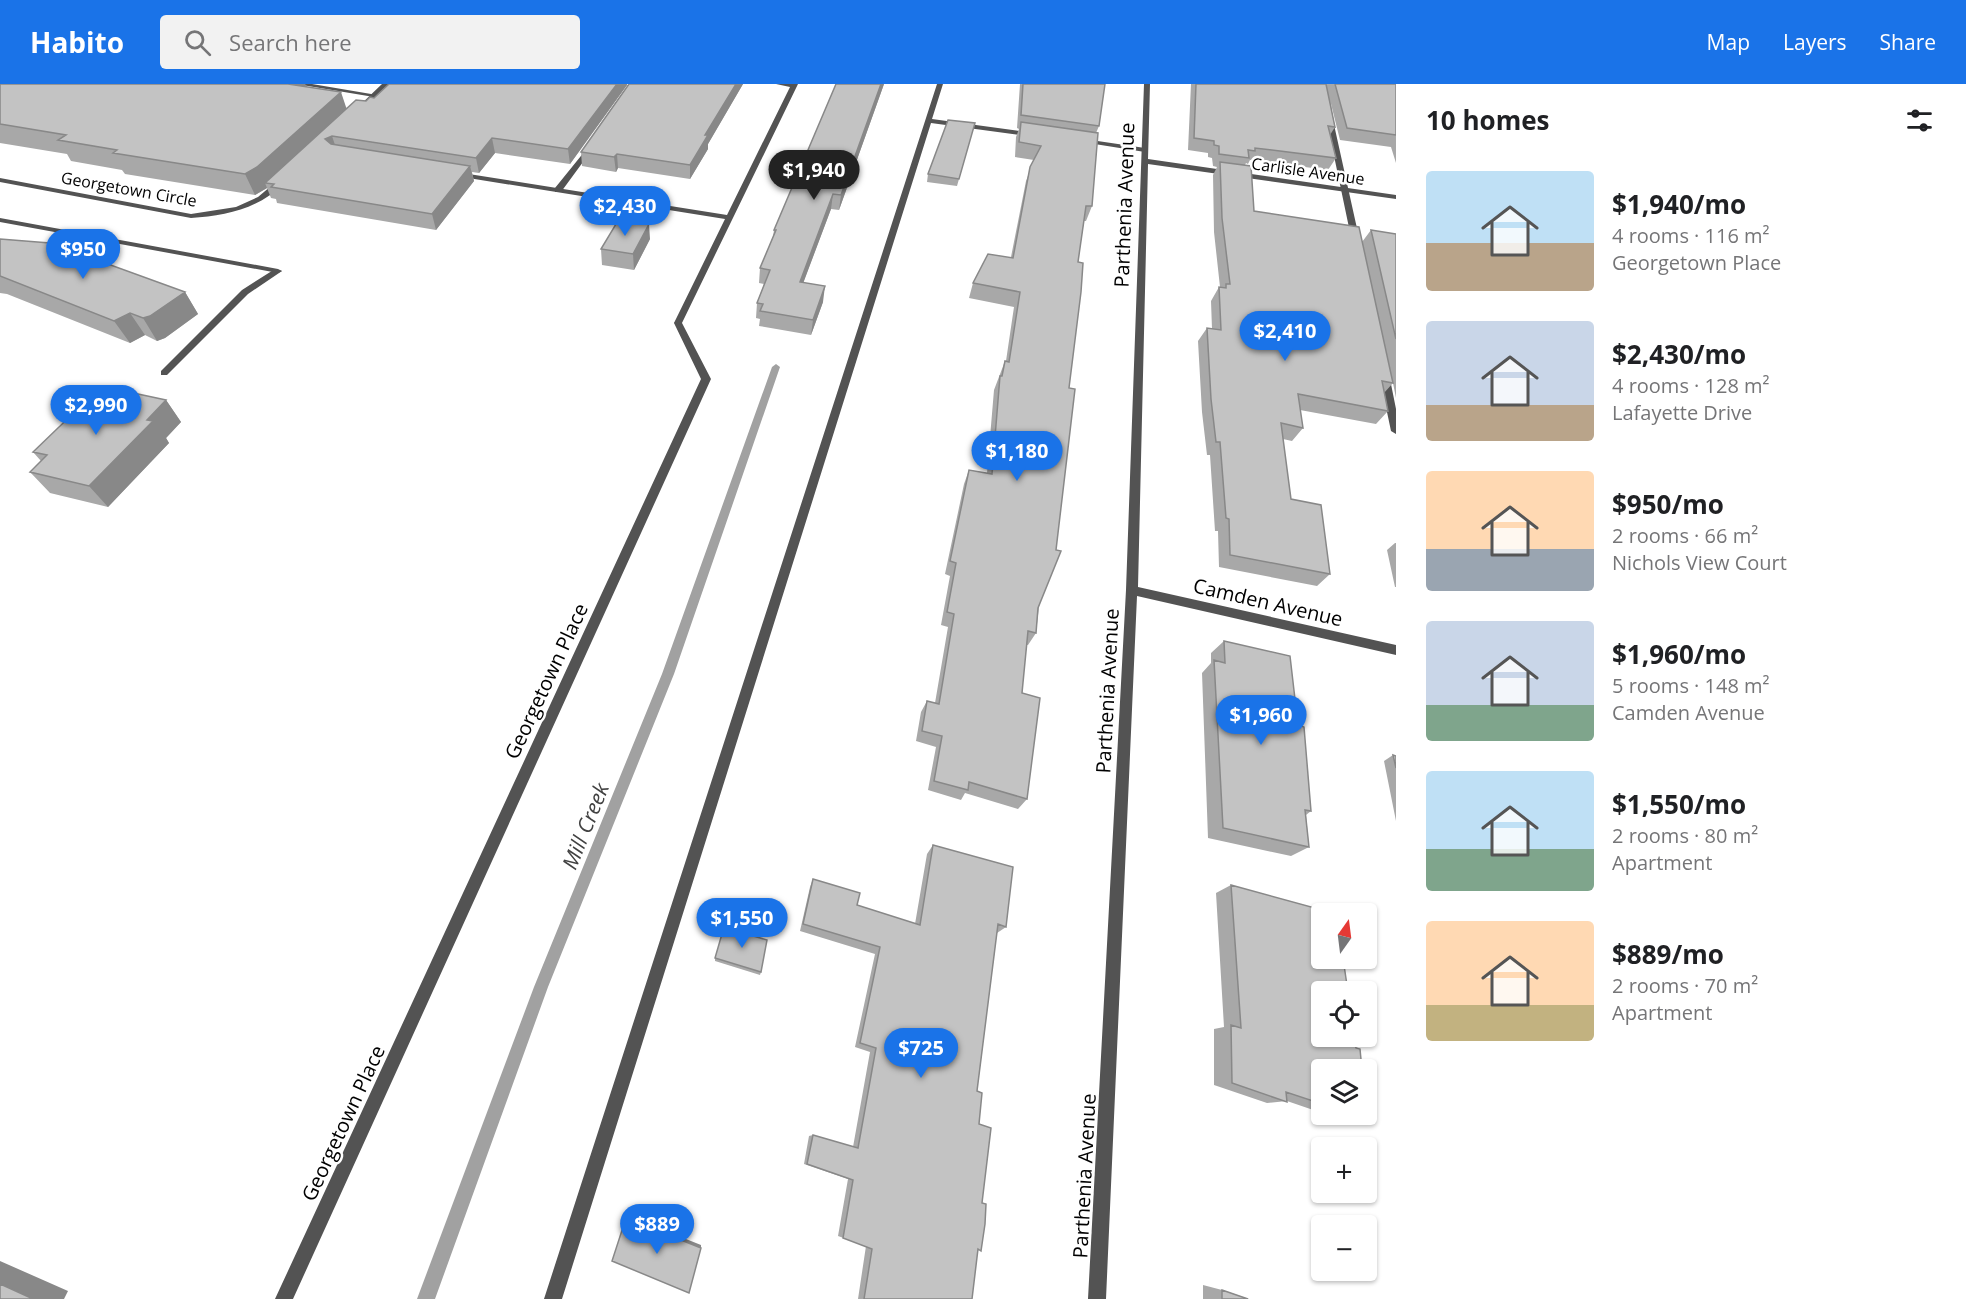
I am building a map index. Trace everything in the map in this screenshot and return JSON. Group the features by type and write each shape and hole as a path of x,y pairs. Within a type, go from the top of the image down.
{"street":[{"path":"299,84 374,95"},
{"path":"351,117 386,84"},
{"path":"779,84 795,85"},
{"path":"553,1299 940,84"},
{"name":"Parthenia Avenue","path":"1097,1299 1132,590 1147,84"},
{"path":"1322,84 1357,247"},
{"name":"Georgetown Place","path":"284,1299 706,380 678,323 795,85"},
{"path":"929,121 1042,136"},
{"name":"Carlisle Avenue","path":"1077,140 1145,155 1396,197"},
{"path":"558,190 594,144"},
{"path":"442,172 730,218"},
{"name":"Georgetown Circle","path":"0,180 191,216 218,214 250,205 271,192 288,176"},
{"path":"0,220 278,271 246,292 164,373"},
{"path":"1382,362 1396,431"},
{"name":"Camden Avenue","path":"1132,590 1396,650"}],"building":[{"path":"0,84 288,84 341,92 257,167 245,174 113,153 117,150 58,140 66,135 0,124"},
{"path":"389,84 617,84 568,149 492,138 476,158 332,136 325,139 331,144 470,166 432,214 271,187 274,184 265,183 356,100 366,101 370,97 374,98"},
{"path":"629,84 736,84 690,165 617,154 614,157 581,152"},
{"path":"836,84 881,84 841,195 833,194 800,282 825,286 813,320 760,311 763,304 757,303 770,270 760,268"},
{"path":"1023,84 1105,84 1099,126 1021,115"},
{"path":"1196,84 1326,84 1335,127 1328,126 1336,158 1255,148 1255,151 1248,150 1249,158 1219,154 1219,146 1214,145 1214,141 1194,138"},
{"path":"1335,84 1396,84 1396,135 1347,128"},
{"path":"948,120 975,123 959,179 928,174"},
{"path":"1021,122 1098,133 1092,206 1086,206 1078,262 1083,263 1081,292 1069,388 1075,389 1056,550 1061,551 1038,608 1036,633 1028,631 1022,693 1040,698 1027,799 969,782 968,790 934,781 942,736 922,731 927,701 939,704 954,614 947,612 956,563 950,561 969,470 992,474 1000,376 1002,376 1005,361 1009,362 1020,292 973,283 988,254 1013,258 1030,167 1041,146 1019,142"},
{"path":"1220,162 1251,166 1254,211 1359,227 1393,383 1382,381 1388,411 1298,394 1303,428 1281,423 1291,499 1321,505 1330,574 1230,555 1229,519 1226,518 1220,442 1216,442 1211,399 1207,328 1221,330 1219,287 1226,288 1226,284 1230,284 1222,218"},
{"path":"619,219 649,224 633,254 601,249"},
{"path":"1371,230 1396,234 1396,339"},
{"path":"0,239 50,243 185,292 150,316 143,318 130,313 114,321 0,276"},
{"path":"110,388 166,400 147,420 153,421 89,486 30,472 47,455 33,452 86,401 95,403"},
{"path":"1224,641 1290,656 1298,725 1304,727 1311,811 1305,810 1309,847 1223,828 1214,660 1225,663"},
{"path":"933,845 1013,867 1006,927 998,924 977,1091 982,1093 979,1124 991,1128 982,1203 986,1204 981,1251 978,1249 972,1299 864,1299 872,1249 843,1238 853,1180 807,1164 813,1135 858,1148 876,1048 860,1043 880,947 803,924 813,879 860,893 857,905 920,925"},
{"path":"1231,885 1311,907 1311,969 1345,969 1346,981 1311,981 1311,1047 1356,1047 1360,1049 1361,1059 1311,1059 1311,1100 1286,1092 1287,1102 1232,1083 1231,1025 1241,1028"},
{"path":"724,927 767,940 761,972 715,958"},
{"path":"626,1218 701,1248 689,1293 612,1261"},
{"path":"0,1284 33,1299 0,1299"},
{"path":"1222,1290 1248,1299 1222,1299"}],"waterway":[{"name":"Mill Creek","path":"426,1299 541,987 668,674 776,367"}]}
